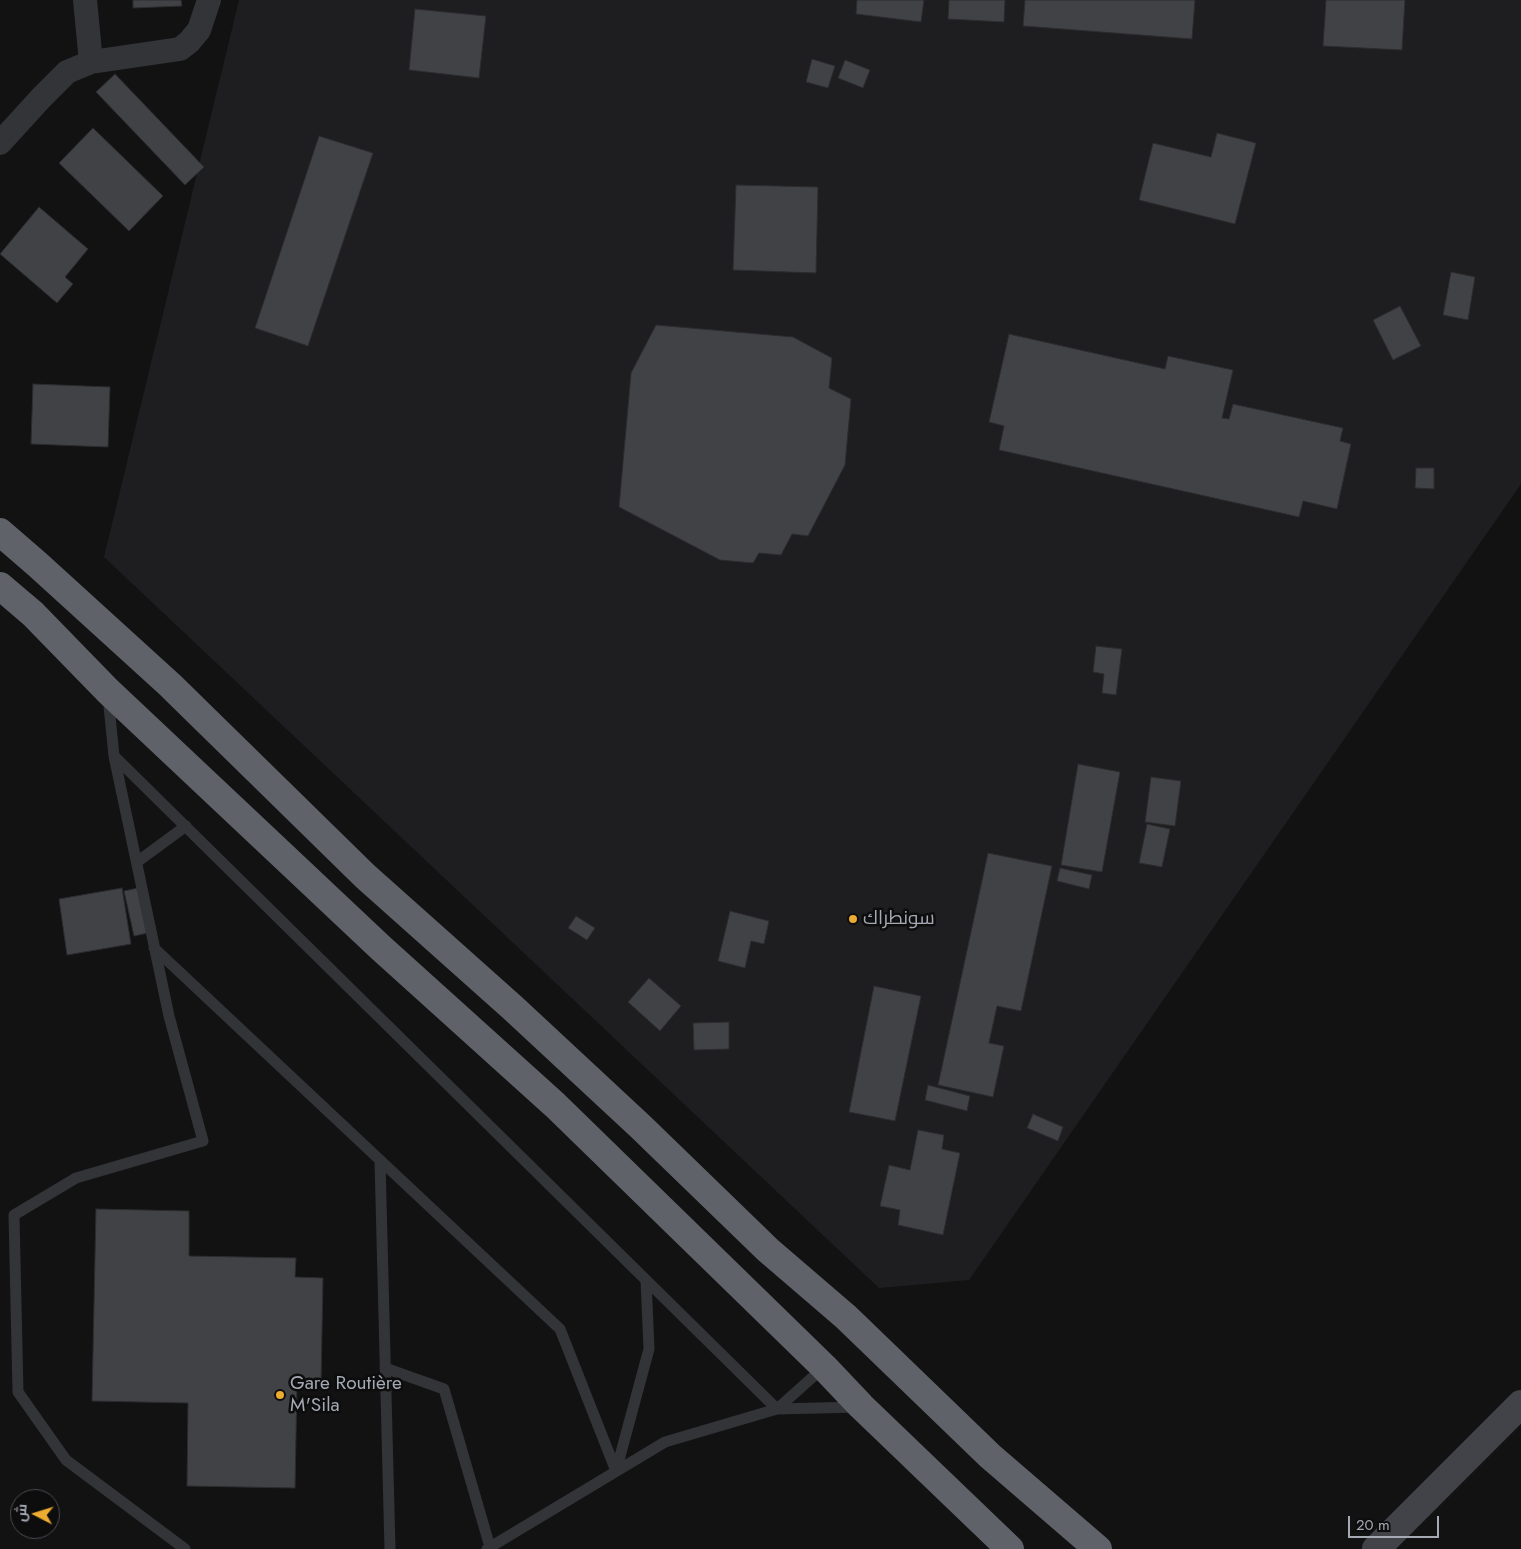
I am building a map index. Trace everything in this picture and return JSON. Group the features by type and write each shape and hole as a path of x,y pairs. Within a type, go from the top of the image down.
{"highway":[{"path":"0,532 170,685 365,876 513,1008 634,1120 768,1250 846,1317 990,1456 1098,1549"},
{"path":"0,586 33,614 108,691 381,948 555,1105 824,1367 861,1406 1010,1549"}],"main road":[{"path":"1376,1549 1521,1404"}],"street":[{"path":"85,0 91,62"},
{"path":"0,143 67,72 91,62 180,49 199,30 209,0"}],"lane":[{"path":"108,691 114,756 154,948 169,1016 203,1141 76,1178 14,1215 18,1392 66,1460 185,1549"},
{"path":"114,756 777,1409"},
{"path":"137,862 186,826"},
{"path":"154,948 560,1329 616,1471"},
{"path":"380,1161 390,1549"},
{"path":"616,1471 649,1349 646,1280"},
{"path":"777,1409 824,1367"},
{"path":"385,1368 444,1389 488,1548 665,1442 777,1409 861,1406"}],"shaded area":[{"name":"سونطراك","path":"239,0 1521,0 1521,484 969,1280 879,1288 104,557"}],"building":[{"path":"133,0 181,0 182,6 133,8"},
{"path":"857,0 924,0 921,22 856,14"},
{"path":"949,0 1005,0 1004,22 948,19"},
{"path":"1025,0 1195,0 1192,39 1023,26"},
{"path":"1326,0 1405,0 1402,50 1323,46"},
{"path":"415,9 486,16 479,78 409,70"},
{"path":"812,59 835,66 828,88 806,82"},
{"path":"845,60 870,70 863,88 838,78"},
{"path":"115,74 204,167 185,185 96,92"},
{"path":"93,128 163,196 129,231 59,163"},
{"path":"1217,133 1256,143 1235,224 1139,200 1153,143 1211,157"},
{"path":"319,136 373,153 308,346 255,328"},
{"path":"736,185 818,187 816,273 733,270"},
{"path":"39,207 88,249 65,277 73,284 57,303 0,254"},
{"path":"1451,272 1475,277 1468,320 1443,315"},
{"path":"1400,306 1421,346 1393,360 1373,320"},
{"path":"656,325 793,337 832,358 829,388 851,399 845,465 808,536 792,534 781,555 759,553 753,563 720,560 619,507 631,373"},
{"path":"1009,334 1165,369 1168,356 1233,370 1222,418 1229,419 1233,404 1343,428 1340,441 1351,444 1337,509 1303,501 1299,517 999,450 1004,426 989,422"},
{"path":"33,384 110,387 108,447 31,444"},
{"path":"1416,468 1434,468 1434,489 1415,488"},
{"path":"1096,646 1122,649 1116,695 1102,693 1104,674 1093,672"},
{"path":"1078,764 1120,772 1102,872 1061,865"},
{"path":"1151,777 1181,781 1175,826 1145,822"},
{"path":"1147,824 1170,829 1162,867 1139,863"},
{"path":"988,853 1052,866 1021,1011 997,1006 989,1043 1004,1046 993,1097 938,1085"},
{"path":"1060,868 1092,875 1089,889 1057,881"},
{"path":"122,888 131,944 67,955 59,899"},
{"path":"138,888 148,933 134,936 124,891"},
{"path":"730,911 769,921 764,944 751,941 745,968 718,961"},
{"path":"576,916 595,928 587,940 568,928"},
{"path":"649,978 681,1006 660,1031 628,1002"},
{"path":"874,986 921,996 895,1121 849,1112"},
{"path":"729,1022 729,1049 694,1050 693,1023"},
{"path":"928,1085 970,1096 967,1111 925,1100"},
{"path":"1033,1114 1063,1127 1058,1141 1027,1128"},
{"path":"918,1130 944,1135 942,1149 960,1153 943,1235 898,1225 900,1210 880,1206 889,1165 910,1170"},
{"path":"96,1209 189,1211 189,1256 296,1258 295,1277 323,1278 321,1384 297,1383 295,1488 187,1486 188,1403 92,1401"}],"place":[{"name":"سونطراك","path":"853,919"},
{"name":"Gare Routière M'Sila","path":"280,1395"}]}
